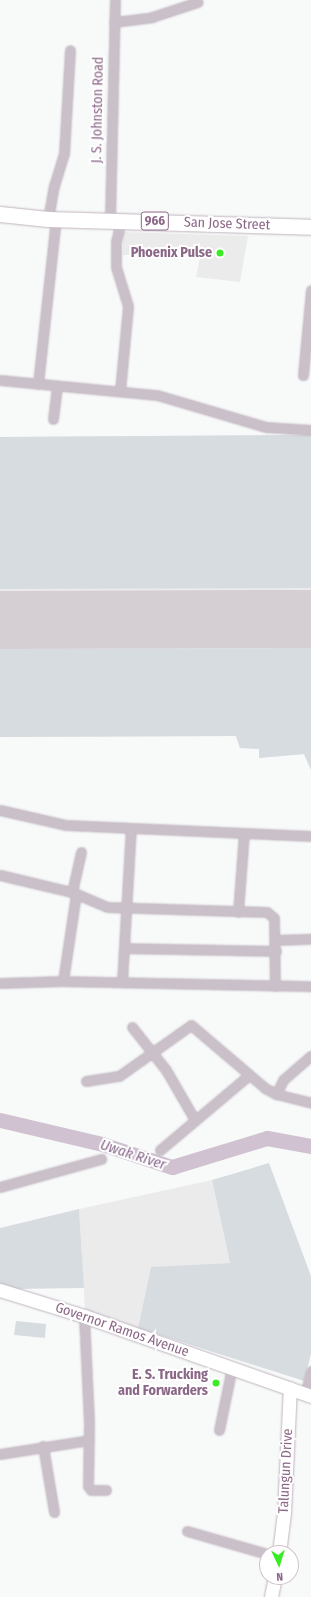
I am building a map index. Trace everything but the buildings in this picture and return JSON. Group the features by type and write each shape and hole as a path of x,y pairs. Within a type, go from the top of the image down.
{"main road":[{"name":"San Jose Street","path":"0,214 52,219 311,227"},
{"name":"Governor Ramos Avenue","path":"0,1290 84,1316 308,1395"},
{"name":"Talungun Drive","path":"280,1545 284,1513 290,1388"},
{"path":"271,1597 273,1585"}],"street":[{"name":"J. S. Johnston Road","path":"115,0 116,267 128,306 120,391"},
{"path":"114,22 152,17 198,2"},
{"path":"38,384 54,186 64,154 70,50"},
{"path":"303,375 311,290"},
{"path":"0,380 157,395 266,427 311,430"},
{"path":"53,419 57,386"},
{"path":"0,810 66,825 311,836"},
{"path":"122,982 128,908 131,828"},
{"path":"238,912 244,833"},
{"path":"63,981 74,893 81,852"},
{"path":"0,874 74,893 100,905 128,908 272,914 276,940 275,986"},
{"path":"276,940 311,939"},
{"path":"124,948 276,951"},
{"path":"0,983 63,981 311,986"},
{"path":"86,1081 119,1076 191,1026 249,1075 276,1094 311,1103"},
{"path":"132,1027 166,1070 195,1120"},
{"path":"276,1094 283,1080 311,1056"},
{"path":"160,1150 249,1075"},
{"path":"0,1187 101,1159"},
{"path":"84,1316 89,1440 88,1486 91,1490 106,1490"},
{"path":"219,1430 232,1367"},
{"path":"308,1395 311,1371"},
{"path":"0,1454 89,1440"},
{"path":"44,1446 54,1512"},
{"path":"187,1531 259,1552"}],"shaded area":[{"path":"123,232 248,236 240,282 196,277 201,252 123,255"},
{"path":"311,435 311,770 304,754 259,758 259,749 240,748 236,736 0,737 0,437"},
{"path":"311,435 311,588 0,589 0,437"},
{"path":"311,648 311,770 304,754 259,758 259,749 240,748 236,736 0,737 0,649"},
{"path":"269,1163 311,1276 311,1354 304,1381 138,1328 151,1267 230,1263 212,1180"},
{"path":"212,1180 230,1263 151,1268 138,1328 85,1311 79,1209"},
{"path":"79,1209 84,1288 16,1289 0,1284 0,1228"},
{"path":"16,1321 46,1324 45,1338 14,1335"}],"waterway":[{"name":"Uwak River","path":"0,1120 102,1144 172,1167 267,1138 311,1146"}],"runway":[{"path":"0,620 311,619"}],"place":[{"name":"Phoenix Pulse","path":"220,253"},
{"name":"E. S. Trucking and Forwarders","path":"216,1383"}]}
